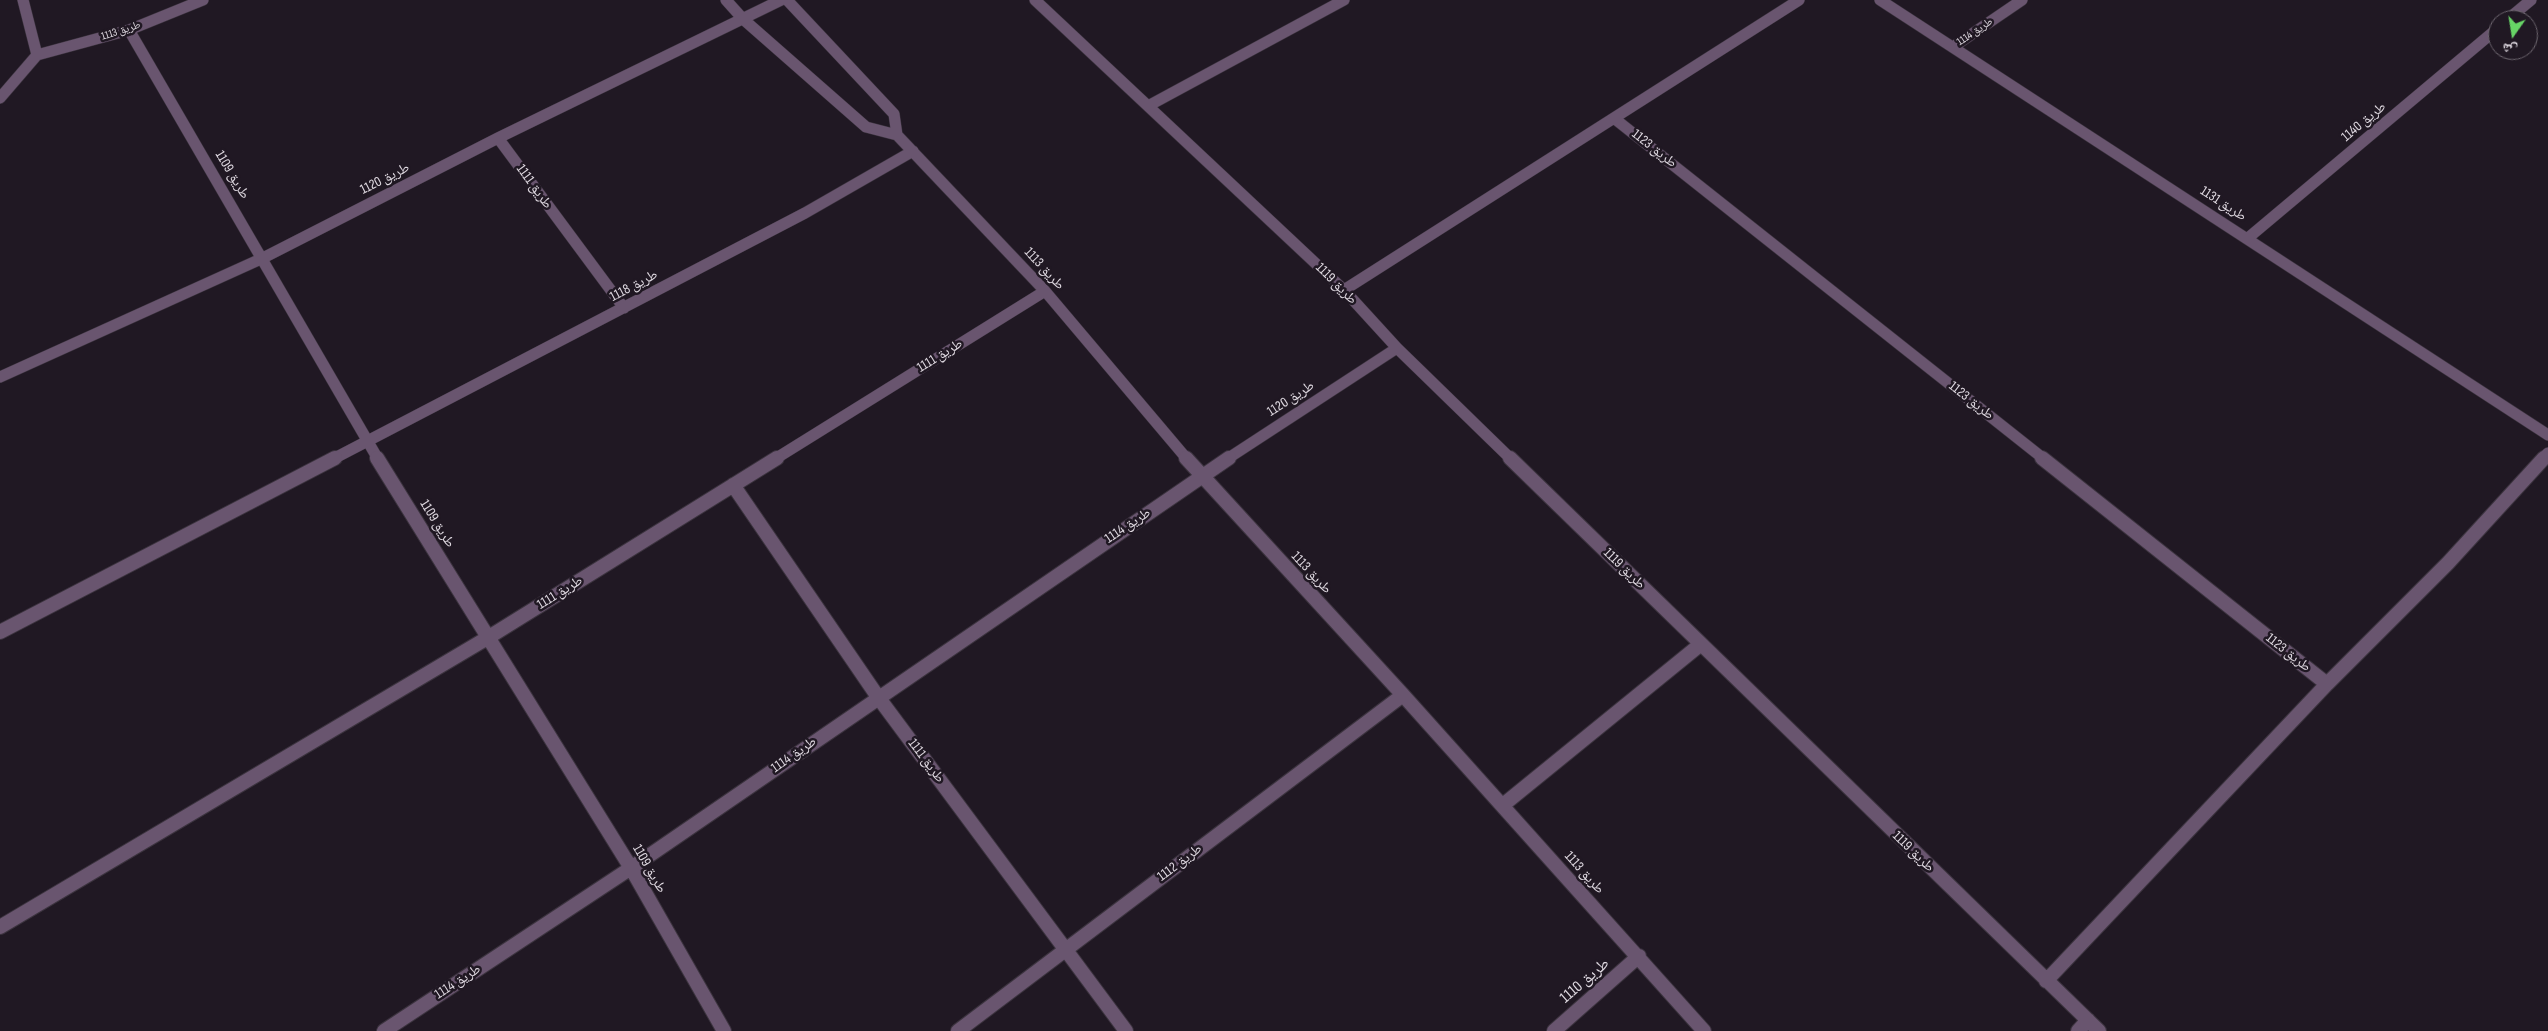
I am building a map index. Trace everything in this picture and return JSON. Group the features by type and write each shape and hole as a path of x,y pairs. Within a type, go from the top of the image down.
{"street":[{"path":"0,98 38,55 23,0"},
{"name":"طريق 1113","path":"38,55 129,30 203,0"},
{"path":"726,0 743,19 866,127 897,135 894,114 787,0"},
{"name":"طريق 1120","path":"0,378 263,258 498,138 781,0"},
{"name":"طريق 1119","path":"1035,0 1344,290 1396,348 2046,981 2083,1026 2099,1031"},
{"path":"1148,106 1344,0"},
{"name":"طريق 1123","path":"1344,290 1799,0"},
{"name":"طريق 1131","path":"1880,0 2548,435"},
{"name":"طريق 1114","path":"1953,47 2022,0"},
{"path":"2519,10 2531,0"},
{"name":"طريق 1109","path":"129,30 263,258 368,442 631,868 724,1031"},
{"name":"طريق 1140","path":"2248,238 2488,36"},
{"name":"طريق 1123","path":"1615,118 2327,684"},
{"name":"طريق 1113","path":"897,135 1045,291 1201,476 1503,805 1704,1031"},
{"name":"طريق 1111","path":"498,138 624,308"},
{"name":"طريق 1118","path":"0,632 805,213 913,152"},
{"name":"طريق 1111","path":"0,927 490,637 1045,291"},
{"name":"طريق 1120","path":"1201,476 1396,348"},
{"path":"2046,981 2327,684 2448,563 2548,453"},
{"name":"طريق 1114","path":"384,1031 631,868 878,696 1201,476"},
{"name":"طريق 1111","path":"733,485 878,696 1126,1031"},
{"path":"1503,805 1701,644"},
{"name":"طريق 1112","path":"958,1031 1403,695"},
{"name":"طريق 1110","path":"1554,1031 1639,956"}]}
